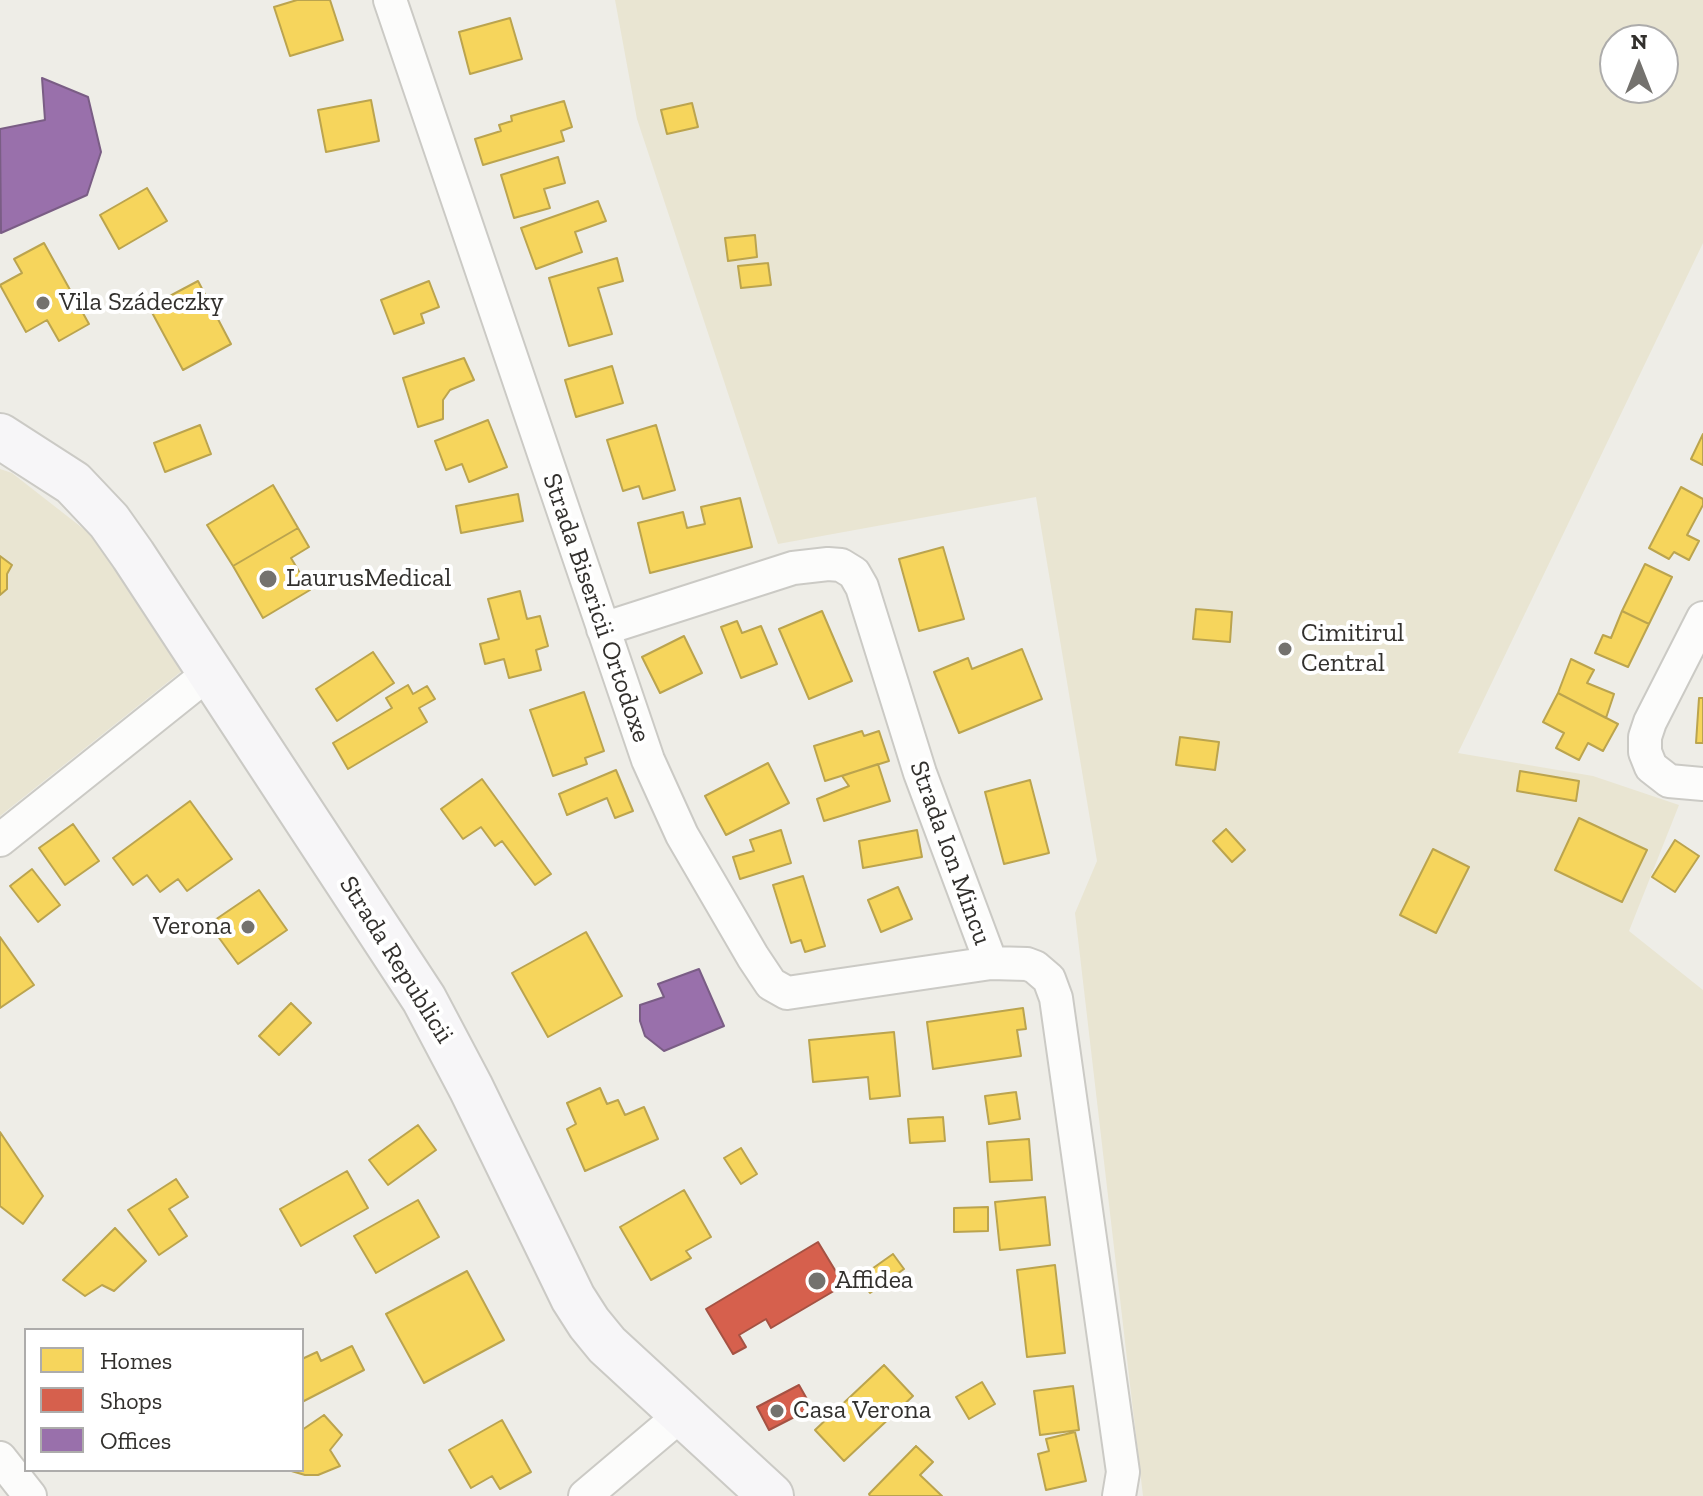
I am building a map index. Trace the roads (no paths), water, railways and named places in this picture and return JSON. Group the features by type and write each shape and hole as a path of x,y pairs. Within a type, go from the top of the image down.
{"street":[{"name":"Strada Bisericii Ortodoxe","path":"390,0 663,797 745,944 776,988 787,993 991,963"},
{"name":"Strada Republicii","path":"0,436 73,483 93,502 133,555 424,999 581,1310 607,1345 771,1496"},
{"name":"Strada Ion Mincu","path":"603,629 772,574 813,565 841,565 854,573 862,587 920,773 991,963 1035,967 1049,979 1056,998 1123,1472 1119,1496"},
{"path":"1698,787 1669,781 1651,767 1645,752 1650,722 1703,618"},
{"path":"0,840 209,673"},
{"path":"585,1496 682,1414"},
{"path":"0,1458 30,1496"}],"place":[{"name":"Vila Szádeczky","path":"43,303"},
{"name":"LaurusMedical","path":"268,579"},
{"name":"Cimitirul Central","path":"1285,649"},
{"name":"Verona","path":"248,927"},
{"name":"Affidea","path":"817,1281"},
{"name":"Casa Verona","path":"777,1411"}]}
